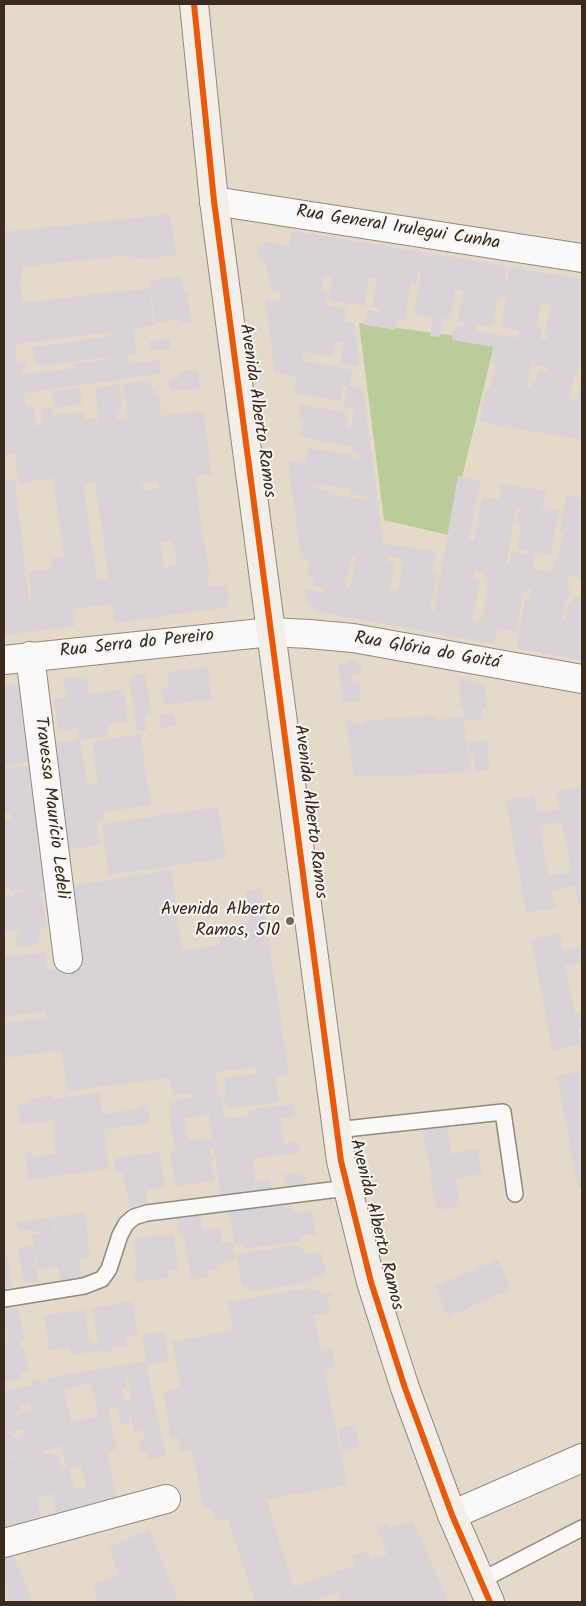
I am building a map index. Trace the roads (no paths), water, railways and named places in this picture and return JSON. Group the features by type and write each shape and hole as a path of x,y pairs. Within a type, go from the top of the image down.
{"main road":[{"name":"Avenida Alberto Ramos","path":"194,4 214,201 341,1161 374,1291 405,1388 452,1515 485,1591"}],"street":[{"name":"Rua General Irulegui Cunha","path":"214,201 582,258"},
{"name":"Rua Serra do Pereiro","path":"4,660 270,632"},
{"name":"Rua Glória do Goitá","path":"270,632 353,638 582,679"},
{"name":"Travessa Maurício Ledeli","path":"30,656 68,959"},
{"path":"452,1515 582,1458"},
{"path":"4,1543 166,1499"}],"lane":[{"path":"336,1130 503,1112 515,1194"},
{"path":"4,1299 84,1286 102,1279 109,1269 120,1235 126,1224 134,1217 147,1213 347,1188"},
{"path":"485,1591 582,1528"}],"place":[{"name":"Avenida Alberto Ramos, 510","path":"290,921"}]}
